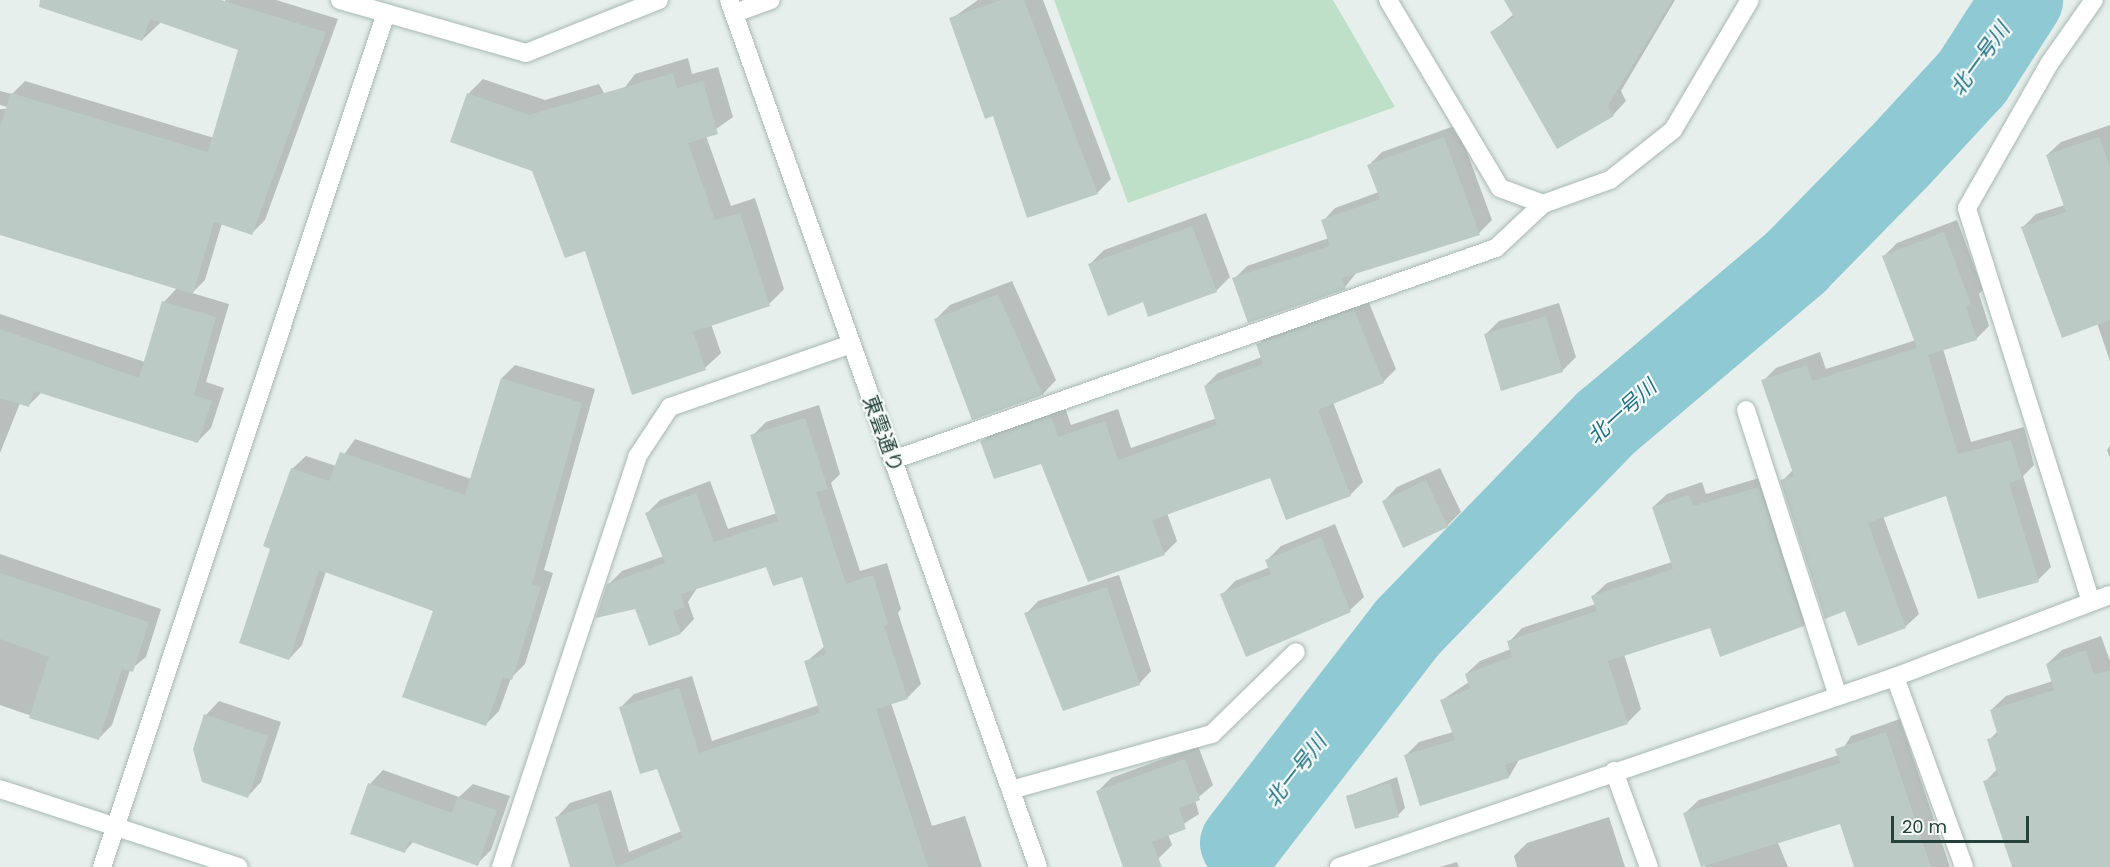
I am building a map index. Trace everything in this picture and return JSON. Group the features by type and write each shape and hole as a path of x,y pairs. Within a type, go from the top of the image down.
{"street":[{"path":"340,0 385,16 526,53 659,0"},
{"path":"732,6 771,0"},
{"path":"1388,0 1500,188 1544,204"},
{"path":"893,460 1496,249 1544,204 1610,180 1673,130 1750,0"},
{"path":"2091,602 1967,208 2049,64 2094,0"},
{"name":"東雲通り","path":"732,6 1038,867"},
{"path":"102,867 385,16"},
{"path":"501,867 643,447 670,407 851,344"},
{"path":"1746,410 1838,696"},
{"path":"1339,867 1614,771 1895,677 2110,595"},
{"path":"1011,790 1212,734 1296,652"},
{"path":"1895,677 1964,867"},
{"path":"1614,771 1649,867"},
{"path":"0,789 239,867"}],"green space":[{"path":"1054,0 1333,0 1395,107 1128,203"}],"building":[{"path":"40,0 221,0 326,32 252,235 214,222 193,294 0,235 0,127 11,93 208,152 238,50 150,19 142,41 39,7"},
{"path":"1001,0 1024,0 1098,194 1027,218 993,116 985,119 949,18"},
{"path":"1504,0 1672,0 1608,106 1614,116 1557,149 1490,32 1514,17"},
{"path":"673,73 677,88 703,81 718,134 688,143 715,220 740,213 770,306 693,332 706,370 632,395 585,251 565,258 532,171 450,142 467,93 529,115"},
{"path":"1444,137 1480,235 1342,278 1346,289 1248,323 1232,278 1330,246 1321,220 1380,199 1367,165"},
{"path":"2099,137 2110,167 2110,320 2062,338 2021,227 2066,212 2046,155"},
{"path":"1192,226 1217,292 1148,317 1143,302 1108,316 1088,264"},
{"path":"1944,232 1971,304 1966,306 1977,340 1928,355 1958,454 2011,440 2022,479 2009,483 2039,582 1978,599 1946,496 1868,523 1906,628 1858,646 1845,611 1825,619 1780,480 1794,476 1761,380 1807,365 1812,381 1917,348 1882,256"},
{"path":"998,294 1043,395 972,420 934,319"},
{"path":"162,301 216,317 194,395 212,401 198,443 34,391 29,407 0,398 0,329 139,378"},
{"path":"1354,310 1384,383 1318,410 1351,496 1286,520 1270,478 1152,520 1165,555 1088,582 1041,464 994,479 980,441 1051,416 1058,437 1105,421 1118,460 1217,425 1204,386 1263,364 1256,344"},
{"path":"1546,316 1563,372 1501,391 1484,334"},
{"path":"501,378 582,403 532,584 541,587 512,680 503,677 486,726 402,697 433,611 319,570 289,660 239,643 270,549 263,546 291,468 329,481 340,452 465,495"},
{"path":"805,418 828,489 816,492 846,584 873,575 888,624 884,626 908,699 876,709 928,867 616,867 683,838 657,769 640,774 619,707 679,688 699,753 820,713 804,661 826,654 802,577 773,586 766,567 681,594 685,607 673,611 681,634 649,646 635,609 596,618 607,584 665,563 645,513 696,493 714,542 778,521 750,435"},
{"path":"1426,480 1448,527 1403,548 1382,501"},
{"path":"1759,487 1804,626 1720,657 1710,628 1608,661 1628,724 1505,765 1509,778 1420,806 1404,755 1455,740 1440,700 1470,689 1465,674 1512,657 1507,641 1597,611 1591,596 1673,569 1652,507 1689,495 1693,506"},
{"path":"1321,537 1351,612 1246,657 1220,594 1271,574 1265,560"},
{"path":"0,573 149,622 133,672 122,669 99,740 29,718 49,657 0,639"},
{"path":"1107,587 1140,685 1063,711 1024,613"},
{"path":"2086,650 2094,675 2110,670 2110,867 2012,867 1983,781 1998,776 1987,739 1998,736 1990,710 2054,690 2046,664"},
{"path":"204,714 268,736 248,798 202,782 193,749"},
{"path":"1886,732 1931,867 1854,867 1840,824 1701,867 1683,813 1840,763 1835,749"},
{"path":"1185,759 1200,800 1179,808 1186,829 1152,842 1162,867 1123,867 1096,791"},
{"path":"368,783 452,813 457,797 497,810 478,866 409,841 405,853 350,834"},
{"path":"1390,783 1399,817 1355,829 1346,796"},
{"path":"597,803 616,867 570,867 555,817"}],"waterway":[{"name":"北一号川","path":"1241,843 1408,627 1607,422 1796,262 1899,157 1972,78 2022,0"}]}
